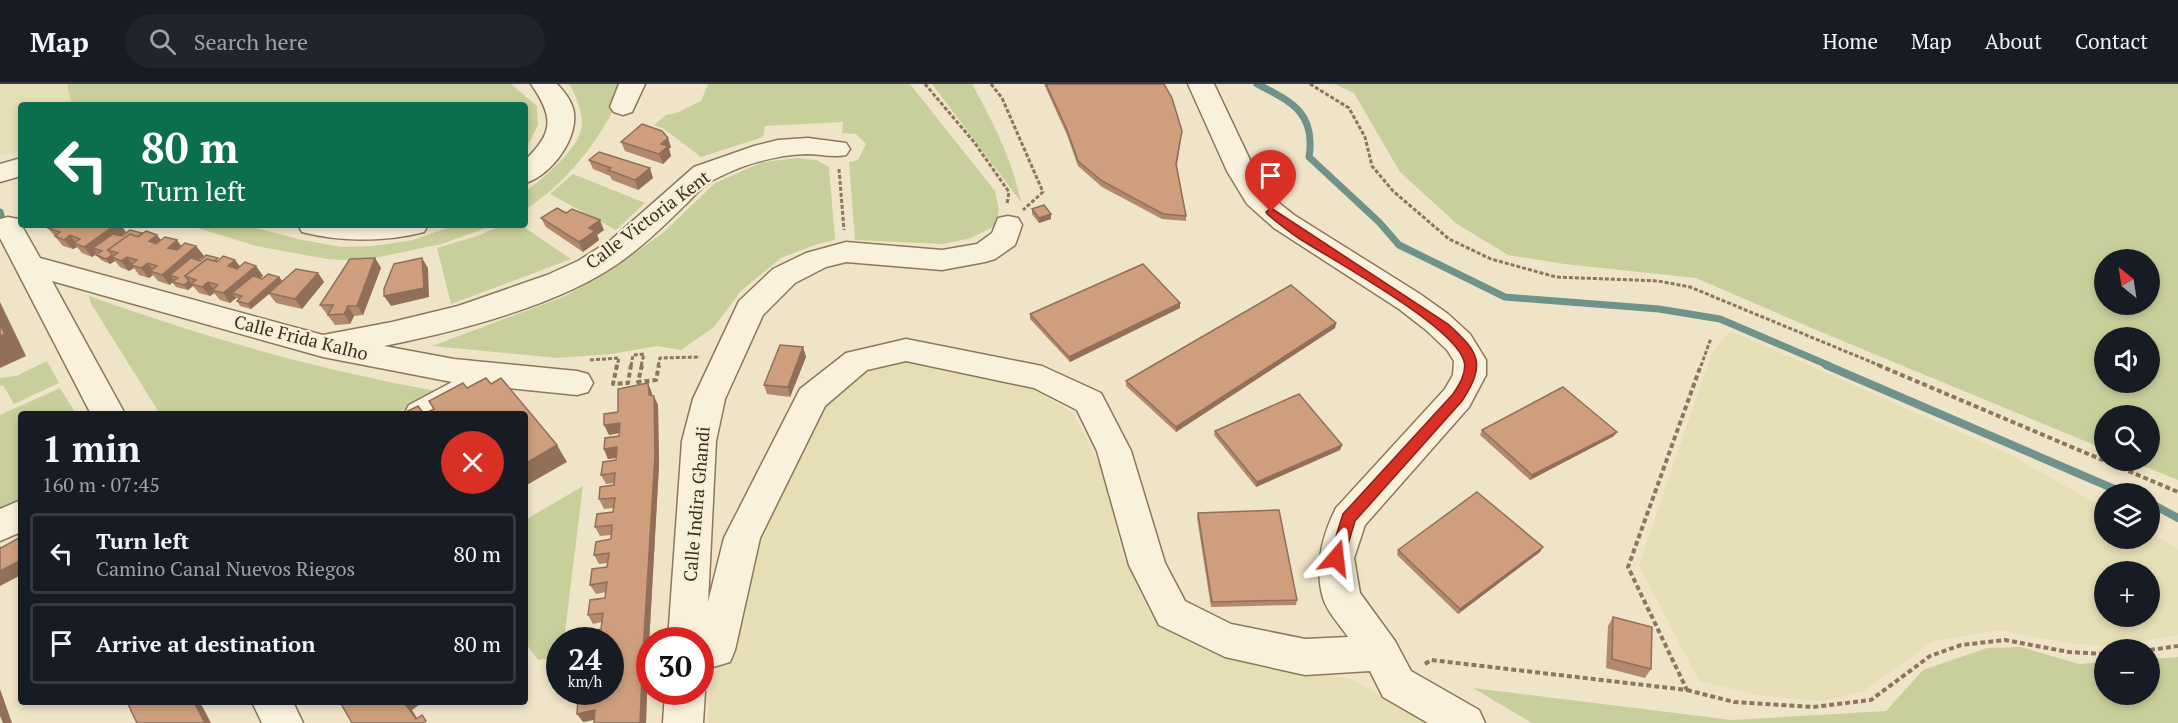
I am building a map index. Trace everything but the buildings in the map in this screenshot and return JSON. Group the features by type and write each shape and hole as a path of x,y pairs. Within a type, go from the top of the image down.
{"street":[{"path":"528,172 540,163 559,136 563,112 555,95 544,84"},
{"path":"1201,84 1247,184 1262,204 1302,235 1396,294 1443,327 1461,343 1471,362 1469,380 1457,398 1349,518 1336,558 1342,598 1381,652 1397,684 1465,723"},
{"name":"Calle Victoria Kent","path":"323,346 395,334 471,315 591,267 648,225 702,174 749,155 784,147 817,144 837,149"},
{"path":"0,173 18,168"},
{"name":"Calle Indira Ghandi","path":"688,627 699,441 709,399 750,309 784,276 816,260 846,252 942,260 985,252 1005,238 1008,225"},
{"path":"328,228 380,231 397,228"},
{"path":"14,248 106,411"},
{"name":"Calle Frida Kalho","path":"14,248 323,346 454,371 577,383"},
{"path":"714,650 716,650 742,538 812,398 856,361 906,350 1042,378 1089,402 1114,451 1147,565 1172,613 1225,640 1305,657 1381,652"},
{"path":"427,411 494,375"},
{"path":"0,526 18,517"},
{"path":"274,705 284,723"},
{"path":"683,723 684,705"}],"path":[{"path":"925,84 974,142 1009,192 1005,215 1008,225 1043,192 1002,98 991,84"},
{"path":"1310,84 1349,108 1365,137 1372,166 1394,191 1449,238 1491,259 1556,277 1658,281 1690,288 1786,326 2178,492"},
{"path":"837,149 846,252"},
{"path":"1687,690 1628,567 1711,338"},
{"path":"619,358 613,384 628,383 633,355 644,354 639,382 656,381 660,358 728,356"},
{"path":"1397,684 1431,660 1687,690 1734,702 1814,707 1871,700 1930,656 1961,645 2005,640 2069,652 2094,653"},
{"path":"2160,649 2178,646"}],"shaded area":[{"path":"0,84 67,84 71,102 18,102 18,152 0,156"},
{"path":"1731,331 2009,454 2094,502 2094,549 2160,549 2160,539 2178,549 2178,635 2154,639 2094,639 2094,645 2069,643 1999,630 1933,641 1864,691 1823,701 1762,696 1699,681 1639,565 1712,352"},
{"path":"905,360 1034,389 1073,413 1104,474 1121,551 1152,619 1223,656 1351,679 1429,723 708,723 708,705 714,705 714,681 759,531 824,400 861,366"}],"green space":[{"path":"67,84 511,84 537,106 538,125 528,145 528,102 71,102"},
{"path":"569,84 626,84 608,120 585,154 558,184 528,208 528,190 560,162 580,133 581,114"},
{"path":"708,84 910,84 995,191 999,210 995,226 971,238 943,244 855,240 849,162 858,160 866,144 856,134 842,133 843,122 765,126 763,137 701,157 664,129 654,125 666,115 676,113 701,101"},
{"path":"932,84 972,84 1001,141 1021,202"},
{"path":"1334,84 2178,84 2178,480 2156,471 2160,471 2160,405 2094,405 2094,445 1696,278 1564,264 1508,255 1457,224 1400,172 1354,93"},
{"path":"798,158 816,160 829,167 835,240 781,258 741,291 714,327 681,350 657,346 612,354 557,358 432,346 563,297 607,273 664,232 715,183 763,162"},
{"path":"573,174 645,203 616,230 550,194"},
{"path":"198,228 256,228 341,247 374,246 413,240 447,228 486,228 442,244 360,261 327,259 256,246"},
{"path":"495,228 525,228 571,259 451,304 437,248"},
{"path":"89,296 261,351 348,373 437,391 400,411 158,411 90,302"},
{"path":"47,361 59,383 14,404 3,385 0,386 0,378 16,376"},
{"path":"60,388 74,411 18,411 18,499 0,508 0,415"},
{"path":"583,486 566,627 546,627 546,659 538,660 528,646 528,518"},
{"path":"2021,647 2079,664 2094,663 2094,705 2160,705 2160,658 2178,657 2178,723 1532,723 1473,688 1732,720 1886,711 1923,670 1987,648"}],"waterway":[{"path":"1257,84 1291,103 1299,111 1309,130 1309,157 1379,222 1399,245 1505,297 1659,309 1720,319 1830,366"},
{"path":"1826,365 2100,483"},
{"path":"2160,508 2178,518"}],"route":[{"path":"1271,212 1302,235 1396,294 1443,327 1461,343 1471,362 1469,380 1457,398 1349,518 1336,558"}]}
